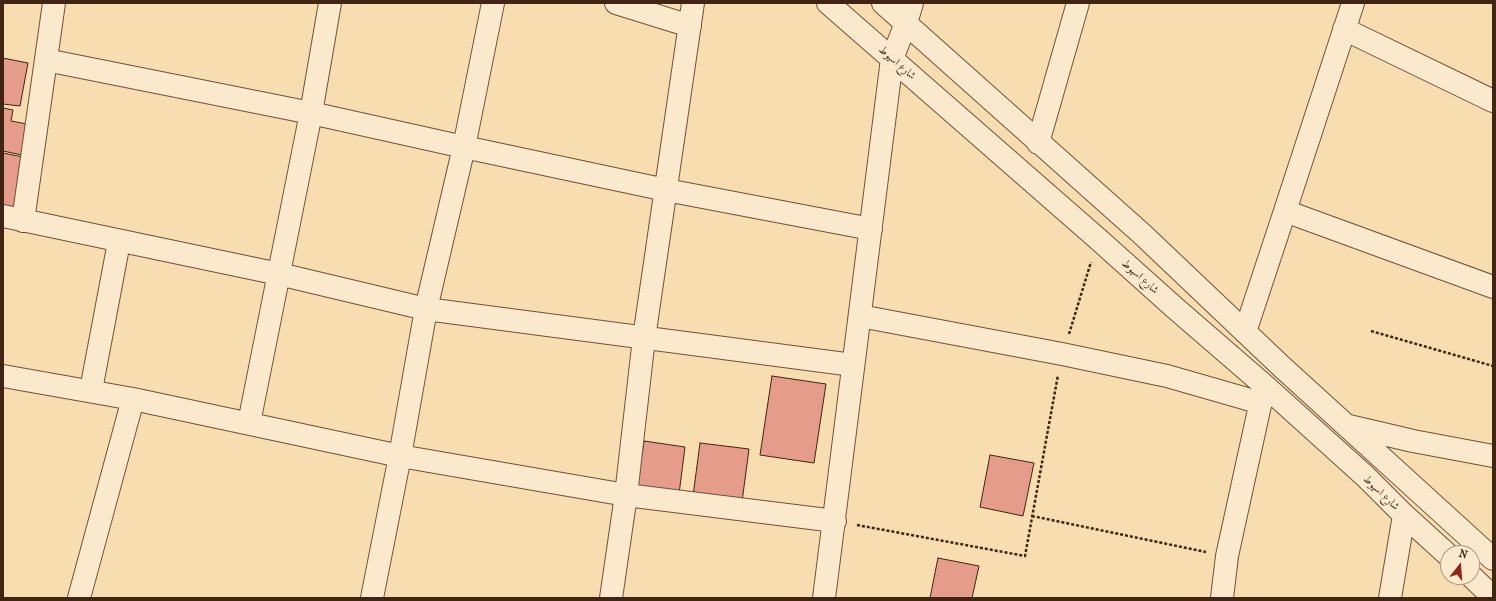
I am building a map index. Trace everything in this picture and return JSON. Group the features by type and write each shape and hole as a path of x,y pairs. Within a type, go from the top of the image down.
{"street":[{"path":"54,3 46,60 13,219 279,274 426,308 644,338 853,364"},
{"path":"249,423 279,274 330,3"},
{"path":"372,598 400,456 426,308 464,147 493,3"},
{"path":"616,3 690,26"},
{"path":"611,598 626,495 644,338 693,3"},
{"name":"شارع اسيوط","path":"828,3 1175,308 1263,394 1365,476 1404,515 1440,548"},
{"path":"883,3 909,13 1038,142 1142,234 1245,332 1493,559"},
{"path":"1038,142 1078,3"},
{"path":"1245,332 1353,3"},
{"path":"824,598 835,521 853,364 892,59 909,13"},
{"path":"1344,29 1493,101"},
{"path":"46,60 310,113 666,190 871,229"},
{"path":"1285,211 1493,287"},
{"path":"91,390 119,242"},
{"path":"860,316 1263,394 1227,556 1222,598"},
{"path":"3,376 91,390 400,456 626,495 835,521"},
{"path":"79,598 133,399"},
{"path":"1348,426 1413,441 1493,456"},
{"path":"1390,598 1404,515"},
{"path":"1480,584 1493,596"}],"path":[{"path":"835,521 1025,556 1062,354 1098,239"},
{"path":"1371,331 1493,366"},
{"path":"1032,516 1227,556"}],"building":[{"path":"3,58 28,63 20,106 3,104"},
{"path":"3,108 13,110 11,121 27,124 22,155 3,151"},
{"path":"3,153 28,158 21,217 3,213"},
{"path":"772,376 826,384 814,463 760,455"},
{"path":"644,441 685,447 679,494 637,489"},
{"path":"700,443 749,449 742,502 693,496"},
{"path":"990,455 1034,463 1023,516 980,507"},
{"path":"938,558 979,566 972,598 930,598"}]}
